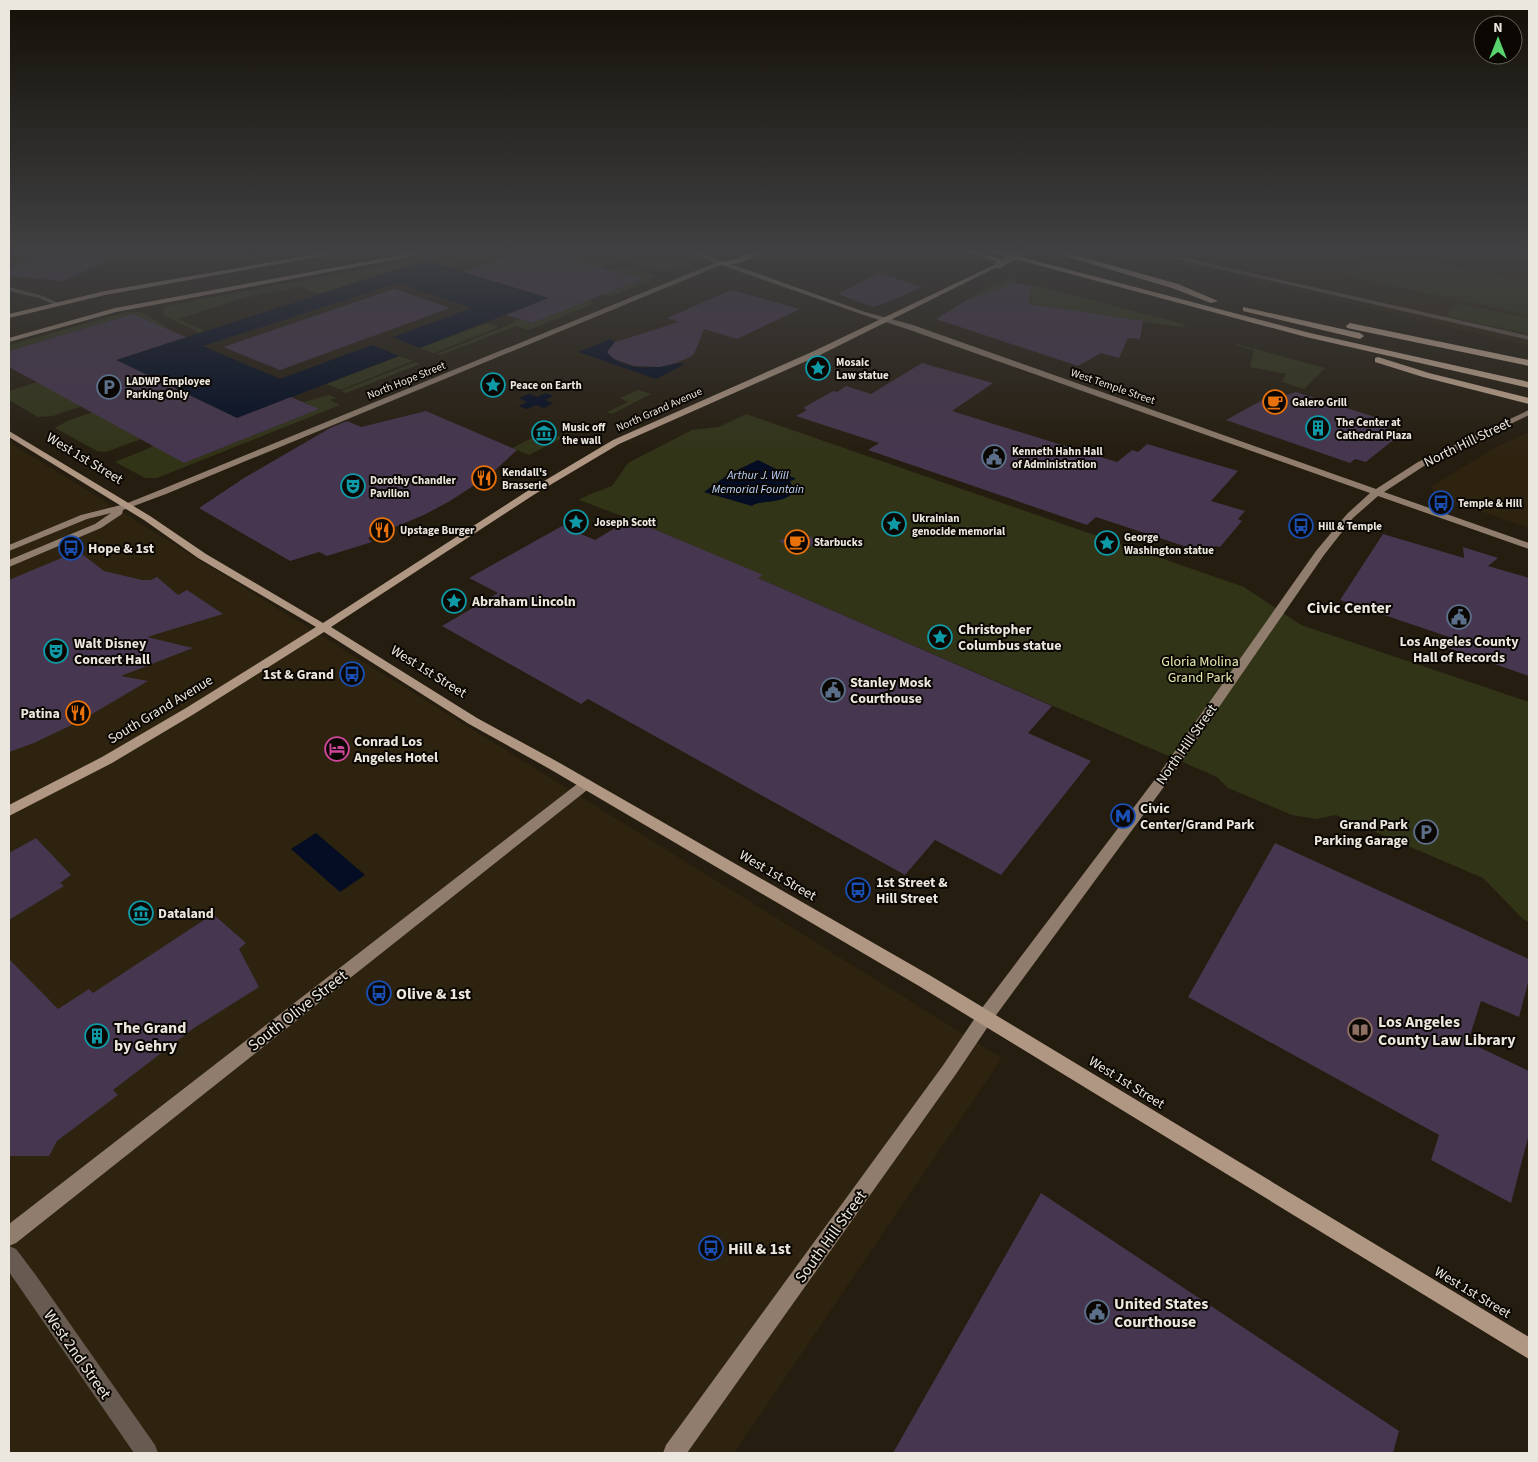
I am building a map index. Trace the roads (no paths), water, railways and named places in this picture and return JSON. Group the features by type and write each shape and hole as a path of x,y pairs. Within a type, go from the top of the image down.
{"highway":[{"path":"1245,319 1529,385"},
{"path":"1291,319 1529,376"},
{"path":"1314,319 1529,363"},
{"path":"1308,335 1426,375 1529,401"}],"main road":[{"path":"9,340 79,319"},
{"name":"North Hope Street","path":"128,506 585,319"},
{"name":"West Temple Street","path":"881,319 1529,546"},
{"name":"North Grand Avenue","path":"324,627 532,492 616,442 890,319"},
{"name":"North Hill Street","path":"985,1017 1161,781 1320,553 1350,516 1377,492 1421,464 1529,412"},
{"name":"West 1st Street","path":"9,433 128,506 202,556 324,627 474,721 586,784 985,1017 1529,1348"},
{"path":"9,548 84,517 128,506"},
{"path":"9,564 98,526 128,506"},
{"name":"South Grand Avenue","path":"9,811 116,755 324,627"},
{"name":"South Olive Street","path":"9,1236 586,784"},
{"name":"South Hill Street","path":"674,1453 950,1069 985,1017"}],"street":[{"path":"1445,319 1529,338"},
{"name":"West 2nd Street","path":"9,1256 146,1453"}],"water":[{"path":"242,319 285,319 203,346 280,379 372,345 399,356 237,418 116,360"},
{"path":"441,319 494,319 420,348 393,337"},
{"path":"610,339 615,342 608,350 609,354 626,365 648,367 676,363 685,364 656,379 579,352"},
{"name":"Peace on Earth","path":"546,393 553,396 545,400 553,403 544,408 536,405 527,409 519,406 527,402 519,398 529,394 537,397"},
{"name":"Arthur J. Will Memorial Fountain","path":"758,460 796,479 790,481 793,488 791,495 781,500 759,503 752,506 704,492 729,474"},
{"path":"316,833 365,875 340,892 291,849"}],"place":[{"name":"Mosaic Law statue","path":"818,368"},
{"name":"Peace on Earth","path":"493,385"},
{"name":"LADWP Employee Parking Only","path":"109,387"},
{"name":"Galero Grill","path":"1275,402"},
{"name":"The Center at Cathedral Plaza","path":"1318,428"},
{"name":"Music off the wall","path":"544,433"},
{"name":"Kenneth Hahn Hall of Administration","path":"994,457"},
{"name":"Kendall's Brasserie","path":"484,478"},
{"name":"Dorothy Chandler Pavilion","path":"353,486"},
{"name":"Temple & Hill","path":"1441,503"},
{"name":"Joseph Scott","path":"576,522"},
{"name":"Ukrainian genocide memorial","path":"894,524"},
{"name":"Hill & Temple","path":"1301,526"},
{"name":"Upstage Burger","path":"382,530"},
{"name":"Starbucks","path":"797,542"},
{"name":"George Washington statue","path":"1107,543"},
{"name":"Hope & 1st","path":"71,548"},
{"name":"Abraham Lincoln","path":"454,601"},
{"name":"Los Angeles County Hall of Records","path":"1459,617"},
{"name":"Christopher Columbus statue","path":"940,637"},
{"name":"Walt Disney Concert Hall","path":"56,651"},
{"name":"1st & Grand","path":"352,674"},
{"name":"Stanley Mosk Courthouse","path":"833,690"},
{"name":"Patina","path":"78,713"},
{"name":"Conrad Los Angeles Hotel","path":"337,749"},
{"name":"Civic Center/Grand Park","path":"1123,816"},
{"name":"Grand Park Parking Garage","path":"1426,832"},
{"name":"1st Street & Hill Street","path":"858,890"},
{"name":"Dataland","path":"141,913"},
{"name":"Olive & 1st","path":"379,993"},
{"name":"Los Angeles County Law Library","path":"1360,1030"},
{"name":"The Grand by Gehry","path":"97,1036"},
{"name":"Hill & 1st","path":"711,1248"},
{"name":"United States Courthouse","path":"1097,1312"}],"district":[{"name":"Civic Center","path":"1349,607"}],"park label":[{"name":"Gloria Molina Grand Park","path":"1200,670"}]}
